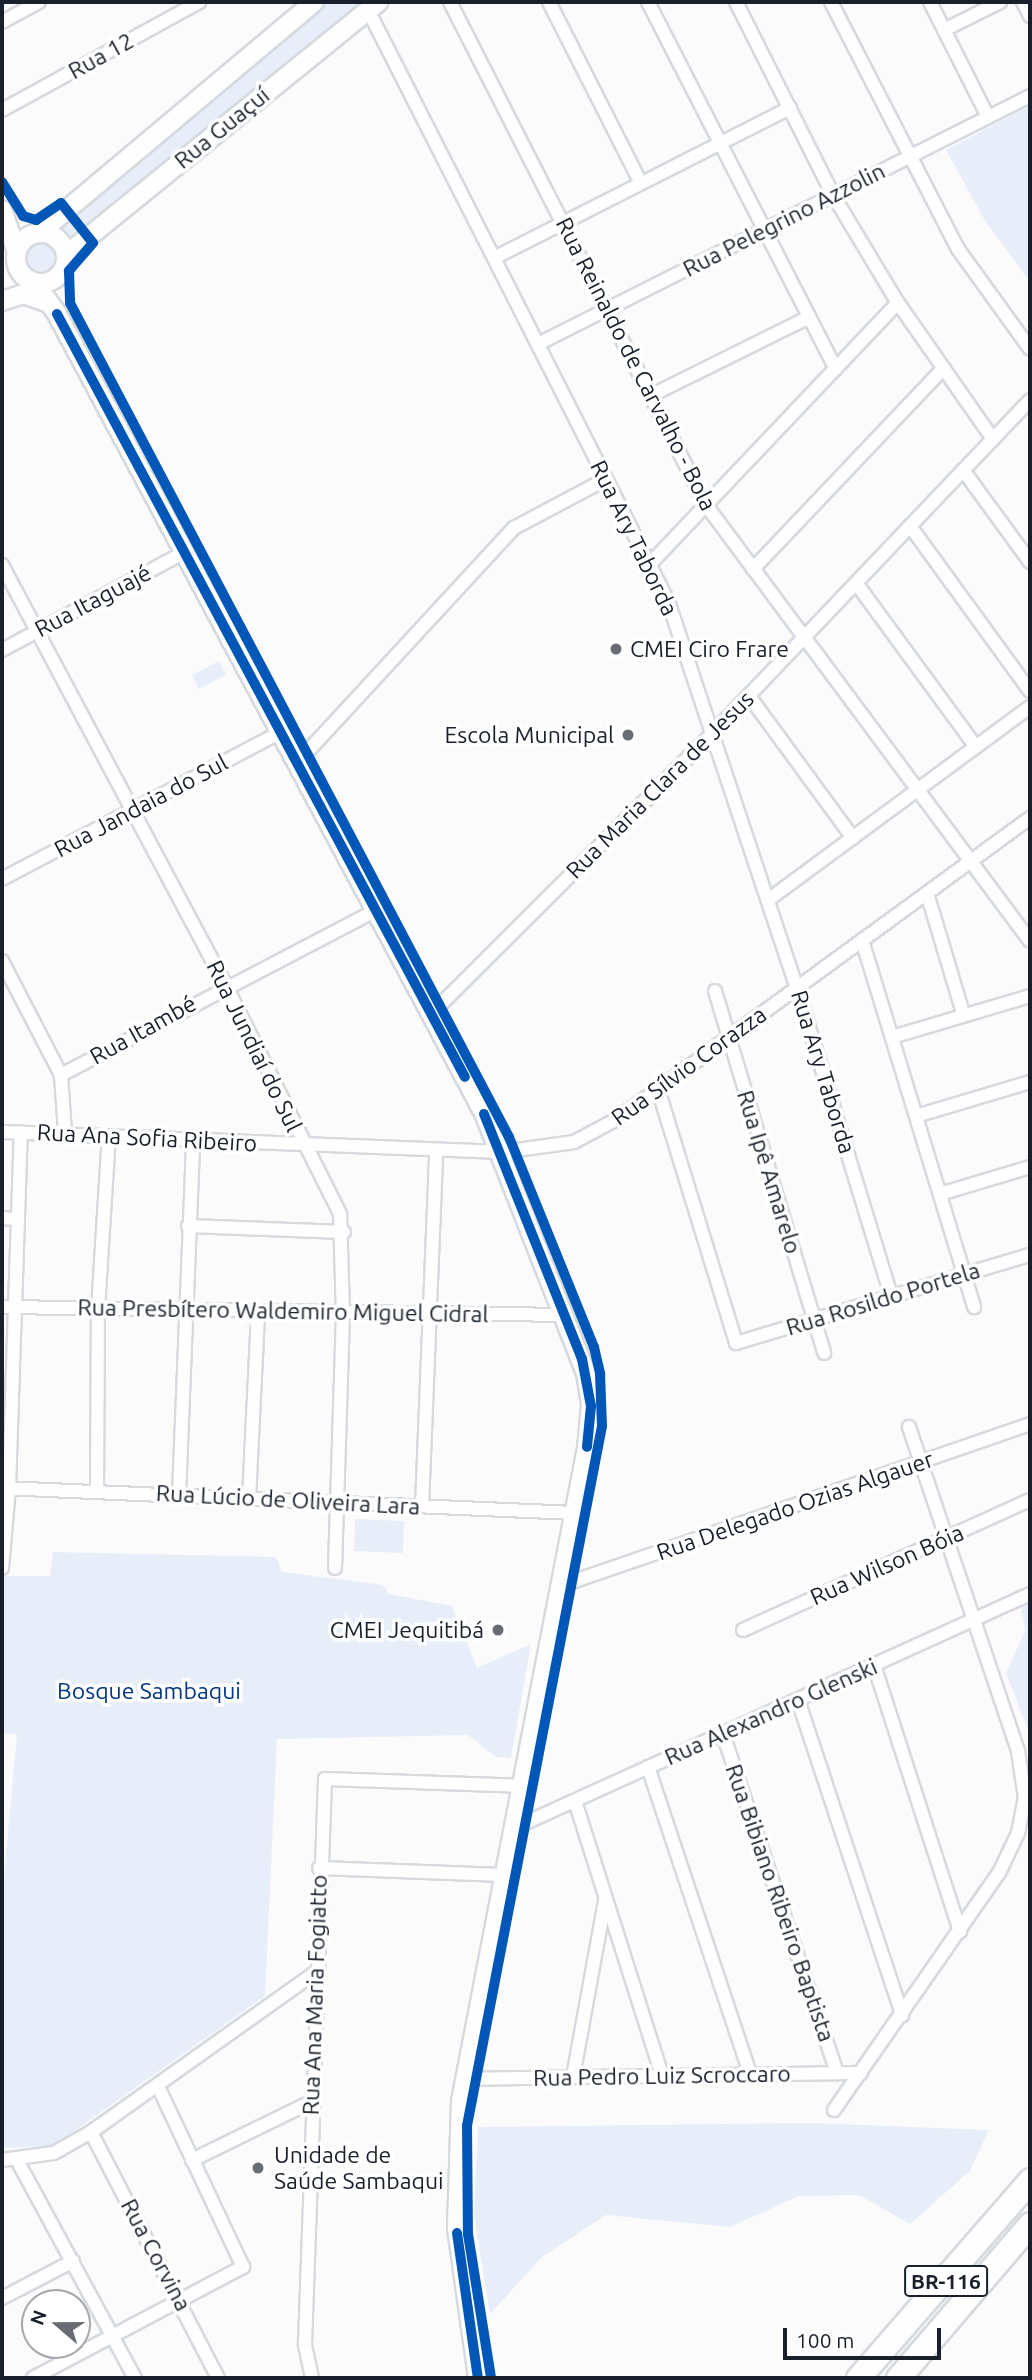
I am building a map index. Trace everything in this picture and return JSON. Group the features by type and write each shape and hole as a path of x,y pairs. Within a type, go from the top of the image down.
{"highway":[{"name":"BR-116","path":"858,2378 1030,2180"},
{"name":"BR-116","path":"898,2378 1030,2224"}],"main road":[{"name":"Rua Guaçuí","path":"37,234 314,2"},
{"name":"Rua Guaçuí","path":"66,255 373,6"},
{"path":"5,215 37,234 54,236 66,255 58,277 55,310"},
{"path":"5,215 12,259 55,310 376,910 502,1152 586,1373 591,1406 574,1513 464,2079 457,2228 478,2378"},
{"path":"12,259 37,234"},
{"path":"9,298 31,281 58,277"},
{"path":"9,298 36,296 55,310"}],"street":[{"path":"2,22 39,2"},
{"name":"Rua 12","path":"2,110 200,2"},
{"name":"Rua Reinaldo de Carvalho - Bola","path":"450,2 706,505 1030,941"},
{"path":"549,2 641,183"},
{"path":"649,2 836,369"},
{"path":"736,2 834,195 898,303 993,439"},
{"path":"831,2 958,249 1030,349"},
{"path":"930,2 988,117"},
{"path":"944,30 1000,2"},
{"path":"1023,2 1030,16"},
{"name":"Rua Ary Taborda","path":"373,6 494,258 668,601 797,988 891,1296"},
{"name":"Rua Pelegrino Azzolin","path":"537,344 1030,96"},
{"path":"494,258 790,108"},
{"path":"649,565 898,303"},
{"path":"650,396 809,317"},
{"path":"754,569 944,368"},
{"name":"Rua Maria Clara de Jesus","path":"431,1014 712,734 1030,400"},
{"path":"963,470 1030,562"},
{"path":"297,763 519,524 606,479"},
{"path":"910,526 1030,691"},
{"name":"Rua Itaguajé","path":"2,650 185,552"},
{"name":"Rua Jundiaí do Sul","path":"2,565 226,986 303,1146 340,1214 344,1232 343,1314 335,1569"},
{"path":"856,583 976,747"},
{"path":"749,696 853,838"},
{"path":"768,900 1030,707"},
{"name":"Rua Jandaia do Sul","path":"2,879 281,732"},
{"name":"Rua Sílvio Corazza","path":"502,1152 585,1138 1030,818"},
{"path":"927,893 964,1016"},
{"name":"Rua Itambé","path":"61,1075 226,986 376,910"},
{"path":"862,940 974,1307"},
{"path":"2,961 61,1075 65,1132"},
{"name":"Rua Ipê Amarelo","path":"715,991 824,1353"},
{"path":"892,1037 1030,996"},
{"path":"916,1116 1030,1082"},
{"name":"Rua Rosildo Portela","path":"658,1088 736,1343 1030,1255"},
{"name":"Rua Ana Sofia Ribeiro","path":"2,1132 65,1132 193,1141 502,1152"},
{"path":"3,1568 8,1307 18,1219 21,1132"},
{"path":"97,1492 98,1309 109,1136"},
{"path":"179,1496 183,1310 193,1141"},
{"path":"422,1506 432,1315 436,1150"},
{"path":"940,1194 1030,1167"},
{"path":"2,1218 18,1219"},
{"path":"188,1226 344,1232"},
{"name":"Rua Presbítero Waldemiro Miguel Cidral","path":"8,1307 343,1314 565,1315"},
{"path":"249,1499 258,1311"},
{"name":"Rua Delegado Ozias Algauer","path":"560,1587 1030,1424"},
{"path":"834,2110 1006,1861 1025,1798 1018,1751 909,1427"},
{"name":"Rua Lúcio de Oliveira Lara","path":"6,1488 574,1513"},
{"name":"Rua Wilson Bóia","path":"743,1630 1030,1500"},
{"name":"Rua Alexandro Glenski","path":"512,1829 1030,1594"},
{"path":"874,1665 960,1931"},
{"path":"798,1699 902,2014"},
{"name":"Rua Bibiano Ribeiro Baptista","path":"723,1734 837,2073"},
{"path":"648,1768 750,2074"},
{"name":"Rua Ana Maria Fogiatto","path":"312,2378 305,2344 315,1973 325,1779 521,1786"},
{"path":"575,1801 662,2076"},
{"path":"319,1868 503,1875"},
{"path":"573,2077 606,1898"},
{"path":"2,2160 54,2153 91,2132 315,1973"},
{"name":"Rua Pedro Luiz Scroccaro","path":"464,2079 861,2073"},
{"path":"37,2377 243,2267 158,2086"},
{"path":"192,2160 311,2102"},
{"name":"Rua Corvina","path":"91,2132 218,2378"},
{"path":"17,2160 135,2378"},
{"path":"2,2298 73,2261"}],"green space":[{"path":"323,2 370,2 70,244 53,227"},
{"path":"1030,106 1030,282 984,219 946,150"},
{"path":"41,236 56,242 62,257 56,272 41,278 26,272 20,257 26,242"},
{"path":"219,661 226,675 199,689 192,675"},
{"path":"355,1519 404,1521 403,1553 354,1551"},
{"name":"Bosque Sambaqui","path":"53,1552 276,1557 282,1572 383,1585 389,1594 452,1606 477,1668 531,1644 511,1758 496,1757 468,1735 277,1739 265,1996 53,2146 2,2148 2,1897 17,1734 2,1734 2,1576 50,1576"},
{"path":"1030,1604 1030,1735 1006,1673 1025,1631 1021,1608"},
{"path":"811,2123 989,2130 970,2171 910,2224 859,2195 799,2196 730,2227 606,2215 541,2258 490,2314 474,2215 478,2127"}],"cycle path":[{"path":"2,182 23,216 36,220 61,203 93,243 69,271 70,303 509,1137 594,1347 600,1374 602,1426 467,2126 468,2234 491,2378"},
{"path":"57,314 465,1077"},
{"path":"484,1114 582,1359 591,1406 587,1447"},
{"path":"457,2233 478,2378"}],"place":[{"name":"CMEI Ciro Frare","path":"616,649"},
{"name":"Escola Municipal","path":"628,735"},
{"name":"CMEI Jequitibá","path":"498,1630"},
{"name":"Unidade de Saúde Sambaqui","path":"258,2168"}]}
